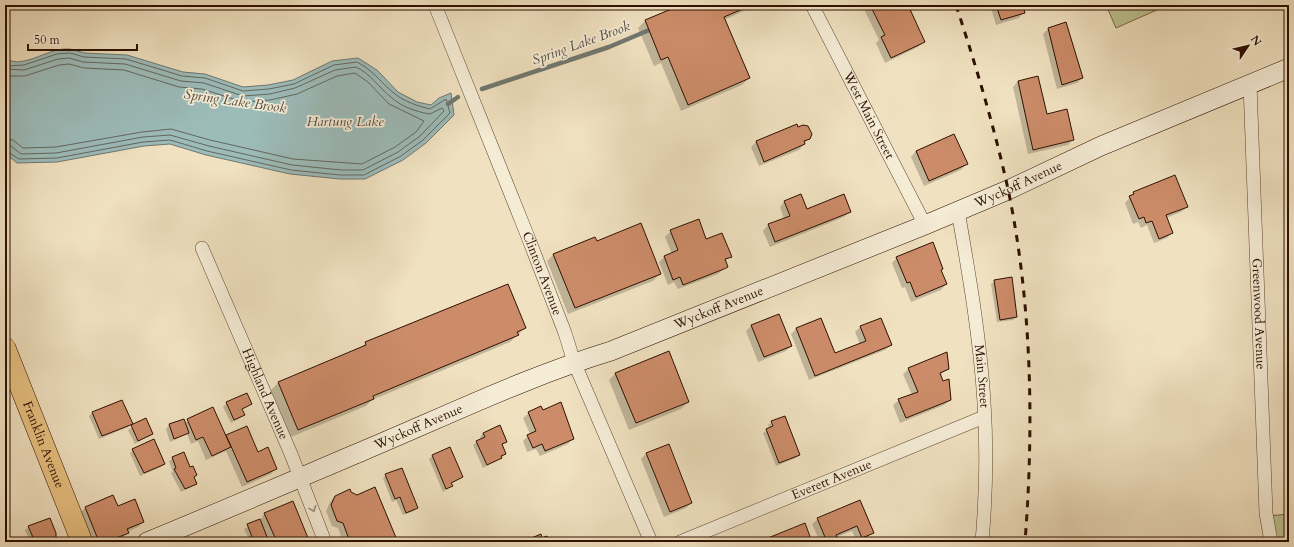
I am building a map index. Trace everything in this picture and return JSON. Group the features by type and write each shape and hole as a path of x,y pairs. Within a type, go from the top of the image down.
{"main road":[{"name":"Wyckoff Avenue","path":"147,542 574,362 611,351 925,225 1101,146 1289,68"},
{"name":"Franklin Avenue","path":"5,348 11,383 82,542"}],"street":[{"name":"Clinton Avenue","path":"435,5 531,244 565,333 574,362 651,542"},
{"name":"West Main Street","path":"812,5 925,225"},
{"name":"Greenwood Avenue","path":"1250,85 1266,513 1272,542"},
{"name":"Main Street","path":"958,211 975,312 981,361 984,417 985,504 982,542"},
{"name":"Highland Avenue","path":"202,248 300,477 325,542"},
{"name":"Everett Avenue","path":"680,542 984,417"}],"green space":[{"path":"1106,5 1168,5 1116,28"},
{"path":"1289,514 1289,542 1277,542 1268,516"}],"water":[{"name":"Hartung Lake","path":"70,49 85,53 127,55 183,72 205,74 243,87 268,85 293,80 332,61 358,58 377,70 398,92 417,102 431,105 439,98 451,93 454,115 426,143 403,160 365,179 340,179 290,174 206,155 170,144 144,146 57,162 17,163 5,153 5,58 16,62 29,60 56,50"}],"building":[{"path":"681,5 752,5 724,17 750,78 688,105 668,57 661,60 645,20"},
{"path":"870,5 908,5 925,42 891,58 881,37 885,35"},
{"path":"996,5 1023,5 1025,13 1001,20"},
{"path":"1066,22 1083,78 1062,85 1048,28"},
{"path":"1038,76 1047,114 1067,109 1074,140 1033,150 1018,81"},
{"path":"797,124 798,127 803,125 808,126 812,134 810,139 804,141 805,144 764,162 756,141"},
{"path":"954,134 968,164 929,181 916,151"},
{"path":"1175,175 1188,207 1166,215 1173,233 1159,239 1152,221 1146,223 1144,217 1139,219 1129,196 1134,194 1133,192"},
{"path":"801,194 807,209 844,194 851,212 775,242 768,224 790,216 784,201"},
{"path":"699,219 706,239 722,233 732,257 725,259 728,267 683,285 680,277 673,280 664,256 678,250 670,230"},
{"path":"641,223 661,274 575,308 553,254 595,237 597,241"},
{"path":"933,242 943,269 941,270 947,284 916,297 910,282 907,283 896,257"},
{"path":"1012,277 1017,317 1000,320 994,280"},
{"path":"508,284 526,328 517,332 519,335 373,396 374,399 298,430 278,382 366,345 365,342"},
{"path":"779,314 792,346 764,357 751,325"},
{"path":"821,318 835,353 866,341 860,326 881,318 892,345 815,376 796,328"},
{"path":"669,351 689,402 636,423 615,373"},
{"path":"947,352 949,369 940,373 943,381 949,379 951,400 906,418 898,399 918,392 908,368"},
{"path":"247,393 252,404 242,409 245,415 234,420 226,402"},
{"path":"122,400 133,424 102,436 92,412"},
{"path":"561,402 574,439 545,451 542,444 533,448 527,435 536,431 528,412 541,406 543,410"},
{"path":"213,407 231,447 212,456 203,437 196,440 187,419"},
{"path":"785,416 800,455 779,463 766,429 773,426 771,421"},
{"path":"146,418 153,434 138,441 131,425"},
{"path":"184,419 189,433 174,439 169,424"},
{"path":"500,425 507,442 502,444 506,454 501,456 502,458 487,465 476,441 485,437 483,433"},
{"path":"247,426 258,452 268,447 277,469 247,482 226,435"},
{"path":"154,439 165,464 144,473 132,449"},
{"path":"669,444 692,503 670,512 646,453"},
{"path":"450,447 463,477 451,483 453,486 446,489 432,455"},
{"path":"184,452 190,467 193,466 197,475 194,477 197,484 185,489 174,469 176,468 172,457"},
{"path":"402,468 418,508 406,513 400,497 395,499 385,474"},
{"path":"375,487 397,540 391,542 350,542 343,523 337,521 331,505 335,496 350,489 351,492 357,495"},
{"path":"113,495 118,506 135,499 144,522 127,529 129,533 106,542 99,542 85,507"},
{"path":"860,500 874,533 862,538 857,526 836,535 839,542 827,542 817,518"},
{"path":"293,501 308,538 299,542 277,542 264,513"},
{"path":"50,518 56,533 56,542 35,542 28,526"},
{"path":"260,519 269,542 254,542 247,524"},
{"path":"805,523 812,542 764,542 763,540"},
{"path":"541,534 542,538 547,536 550,542 522,542"},
{"path":"251,537 253,542 240,542"}],"waterway":[{"name":"Spring Lake Brook","path":"482,89 609,47 654,28"},
{"name":"Spring Lake Brook","path":"448,104 458,97"}],"railway":[{"path":"956,5 971,51 1003,166 1016,232 1022,276 1029,365 1030,409 1030,454 1025,542"}]}
